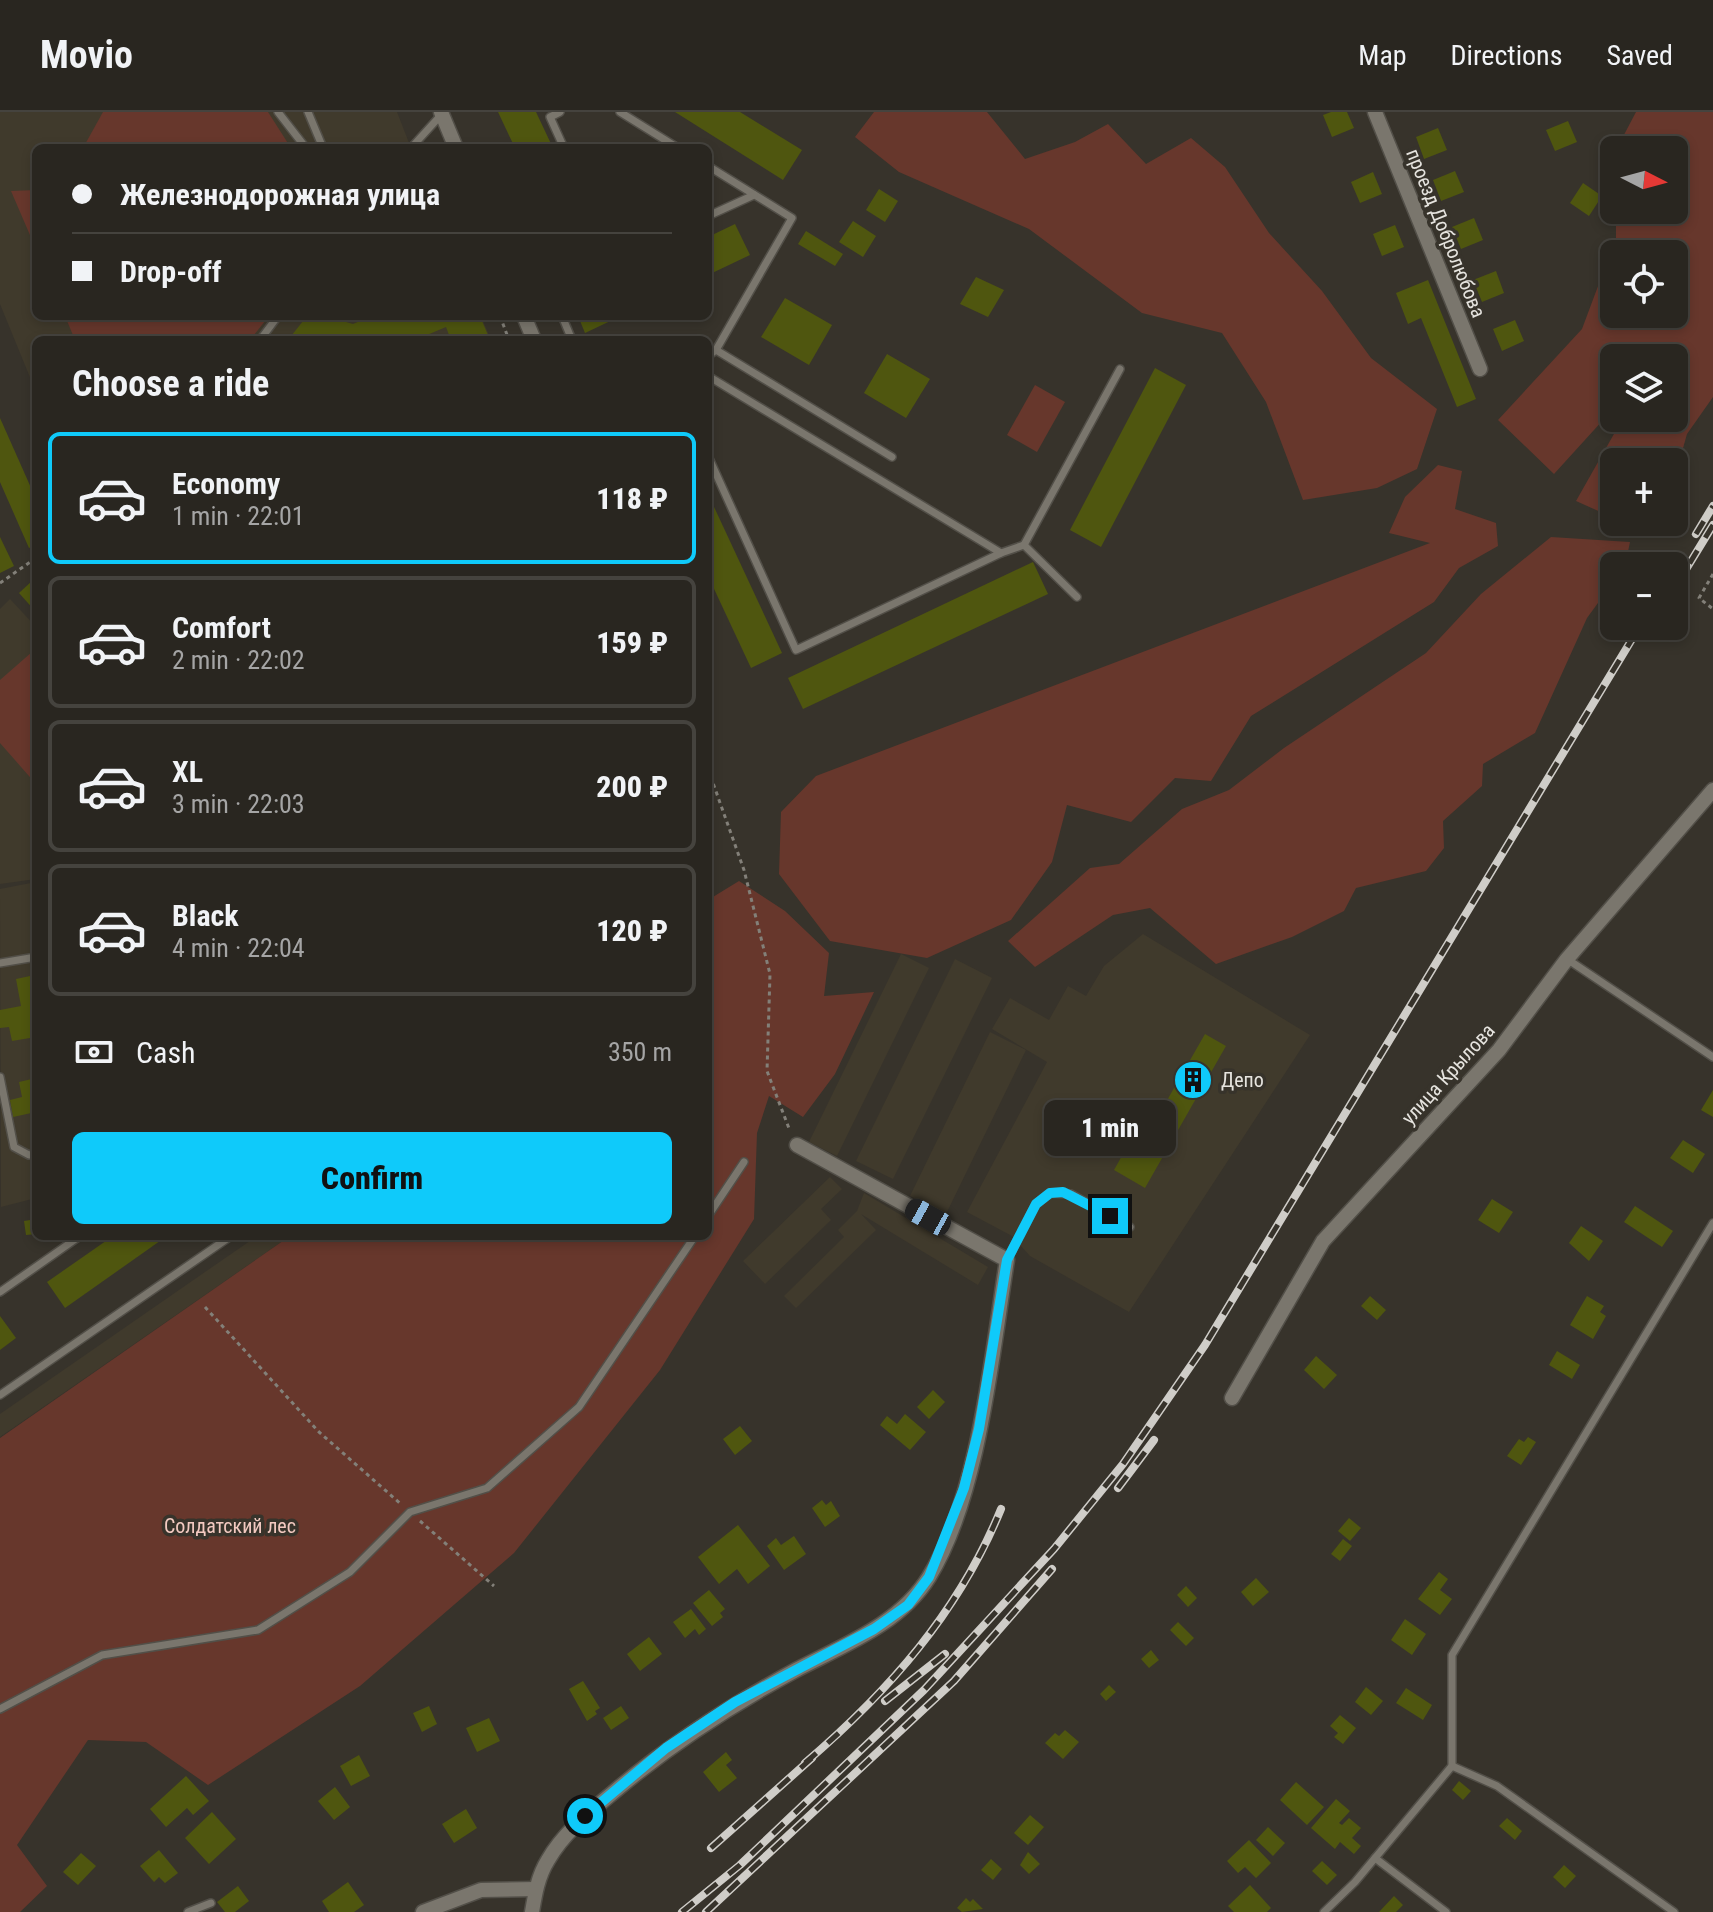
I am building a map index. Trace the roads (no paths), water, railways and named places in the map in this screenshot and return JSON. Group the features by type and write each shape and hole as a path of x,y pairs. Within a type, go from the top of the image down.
{"street":[{"name":"проезд Добролюбова","path":"1375,112 1480,369"},
{"path":"442,113 454,144"},
{"name":"улица Крылова","path":"1232,1398 1323,1241 1499,1050 1567,959 1713,790"},
{"path":"532,1912 546,1862 562,1839 666,1748 735,1702 874,1629 908,1605 947,1539 976,1444 1007,1260 797,1145"},
{"path":"423,1912 481,1890 536,1889"}],"lane":[{"path":"278,112 303,144"},
{"path":"308,112 321,144"},
{"path":"560,112 550,117 562,144"},
{"path":"620,112 672,144"},
{"path":"415,144 442,113"},
{"path":"712,169 792,218 712,353"},
{"path":"712,214 754,195"},
{"path":"716,350 892,457"},
{"path":"712,465 796,650 1024,545 1120,369"},
{"path":"712,378 1001,553"},
{"path":"1024,545 1077,597"},
{"path":"0,963 32,958"},
{"path":"1567,959 1713,1057"},
{"path":"0,1077 14,1147 32,1155"},
{"path":"712,1210 744,1162"},
{"path":"1007,1260 1036,1204 1050,1193 1071,1194 1130,1227"},
{"path":"1324,1912 1375,1858 1452,1766 1452,1655 1713,1223"},
{"path":"0,1291 74,1240"},
{"path":"0,1395 225,1240"},
{"path":"0,1709 102,1655 258,1630 350,1572 410,1512 487,1488 579,1407 692,1240"},
{"path":"1452,1766 1497,1786 1674,1912"},
{"path":"1375,1858 1446,1912"},
{"path":"188,1912 211,1903"}],"railway":[{"path":"1696,534 1713,506"},
{"path":"1688,566 1713,525"},
{"path":"682,1912 740,1865 924,1690 1054,1549 1123,1464 1205,1345 1632,640"},
{"path":"1118,1488 1154,1440"},
{"path":"805,1763 865,1707 919,1648 964,1582 1001,1509"},
{"path":"706,1912 954,1681 1052,1569"},
{"path":"885,1701 945,1654"},
{"path":"711,1848 812,1758"}],"place":[{"name":"Депо","path":"1193,1080"}],"park label":[{"name":"Солдатский лес","path":"230,1526"}]}
